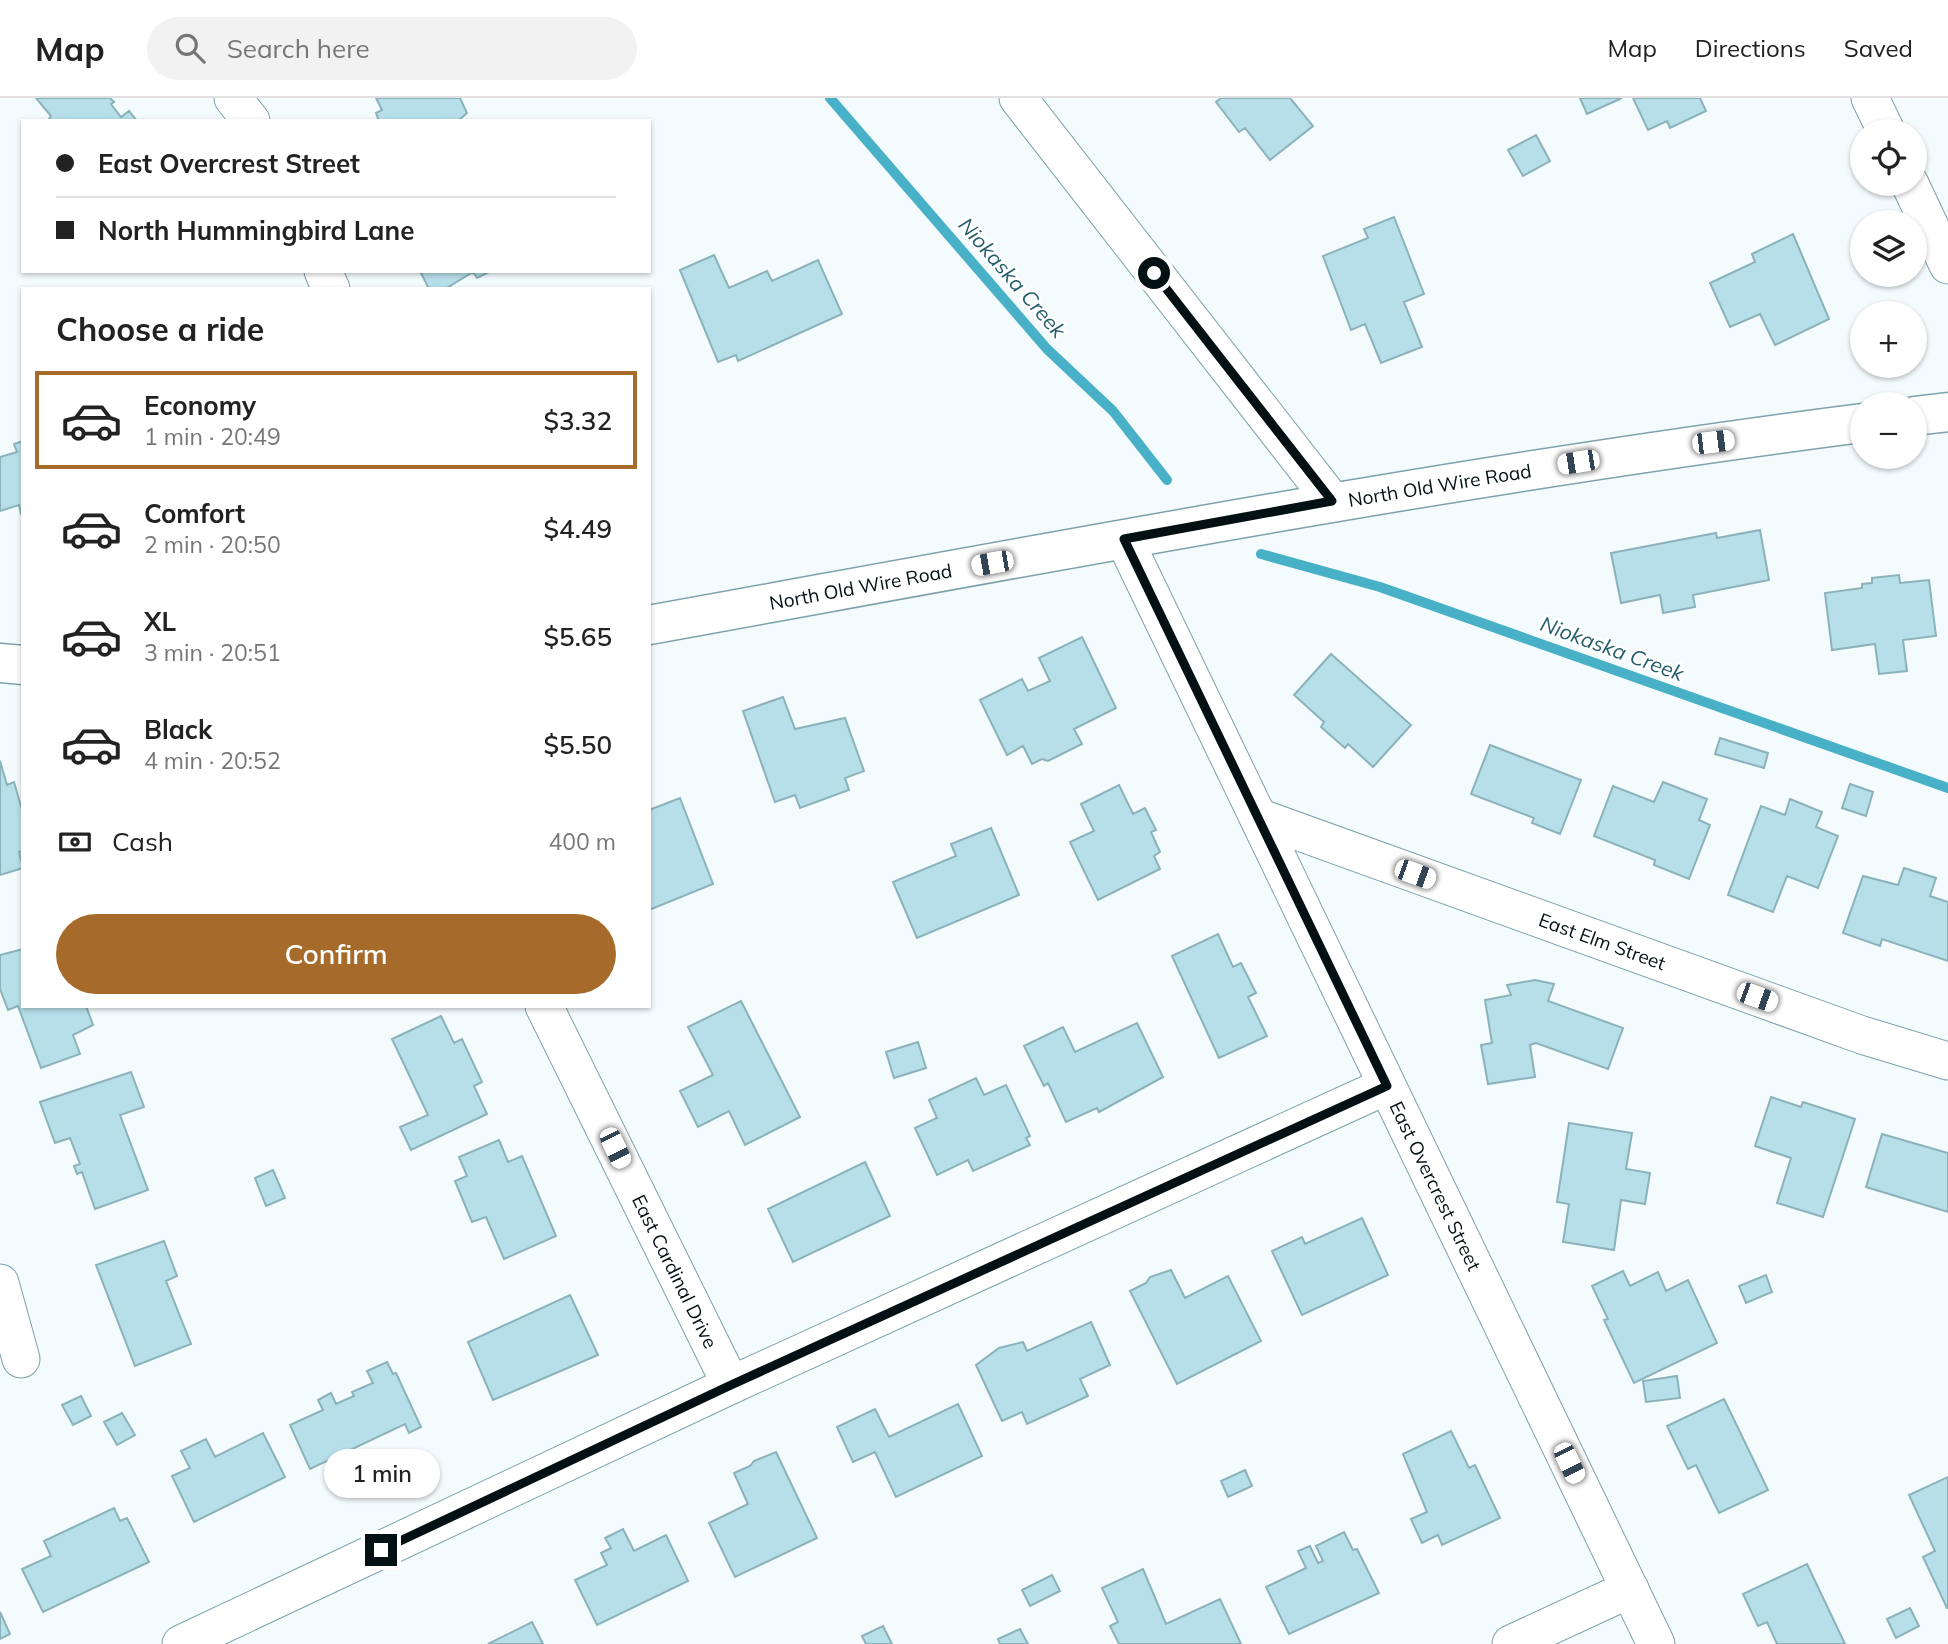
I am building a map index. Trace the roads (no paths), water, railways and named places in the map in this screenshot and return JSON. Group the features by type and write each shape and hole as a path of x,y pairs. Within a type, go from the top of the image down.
{"street":[{"path":"233,98 249,119"},
{"path":"1018,98 1332,501"},
{"path":"1870,98 1880,119"},
{"path":"1916,196 1948,265"},
{"path":"1927,414 1948,412"},
{"name":"North Old Wire Road","path":"651,625 1332,501 1688,445 1850,425"},
{"name":"East Overcrest Street","path":"1124,539 1656,1644"},
{"path":"0,663 21,665"},
{"name":"East Elm Street","path":"1258,817 1862,1035 1948,1061"},
{"name":"East Cardinal Drive","path":"545,1008 731,1385"},
{"path":"181,1644 731,1385 1387,1086"},
{"path":"0,1283 21,1359"},
{"path":"1511,1644 1630,1589"}],"waterway":[{"name":"Niokaska Creek","path":"830,98 1047,349 1113,411 1167,480"},
{"name":"Niokaska Creek","path":"1261,554 1380,587 1948,788"}]}
